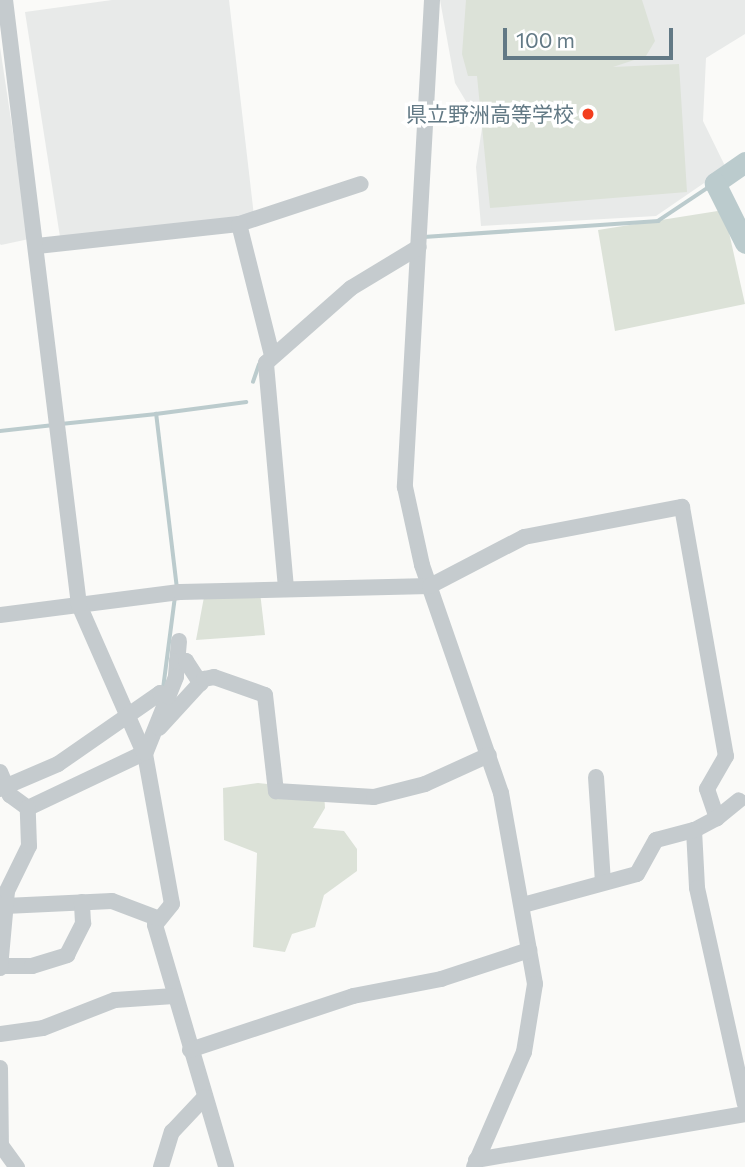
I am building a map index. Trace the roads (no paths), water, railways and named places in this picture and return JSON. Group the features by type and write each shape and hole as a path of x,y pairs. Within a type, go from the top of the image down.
{"street":[{"path":"5,0 79,605 144,753 28,808"},
{"path":"432,0 404,461 410,516 430,586 489,755 523,905 529,950 533,1024 475,1163"},
{"path":"37,246 239,224 361,184"},
{"path":"239,224 272,355 266,375 286,588"},
{"path":"272,355 376,270 419,247"},
{"path":"0,615 79,605 286,588 430,586 524,537 682,507 726,756 708,789 717,818"},
{"path":"157,918 172,904 145,766 153,734 169,696 179,641"},
{"path":"177,662 186,661 201,684"},
{"path":"153,734 201,684 225,678 265,695 276,791 374,797 425,784 489,755"},
{"path":"3,789 58,764 160,693 169,696"},
{"path":"0,772 3,789 28,808"},
{"path":"596,777 603,882"},
{"path":"523,905 637,874 656,840 694,830 717,818 739,800"},
{"path":"28,808 29,846 5,906 0,967 32,966 67,955 83,923 82,902"},
{"path":"694,830 697,888 745,1104"},
{"path":"5,906 112,901 157,918"},
{"path":"157,918 174,996 226,1167"},
{"path":"190,1050 352,996 441,979 529,950"},
{"path":"0,1034 43,1028 115,1000 174,996"},
{"path":"0,1068 0,1145 18,1167"},
{"path":"161,1167 172,1132 205,1097"},
{"path":"475,1163 745,1114"}],"waterway":[{"path":"745,162 715,183 745,243"},
{"path":"424,237 658,221 715,183"},
{"path":"253,382 259,365"},
{"path":"177,589 156,414 246,402"},
{"path":"61,424 156,414"},
{"path":"0,431 54,425"},
{"path":"163,689 175,596"}],"place":[{"name":"県立野洲高等学校","path":"588,114"}]}
